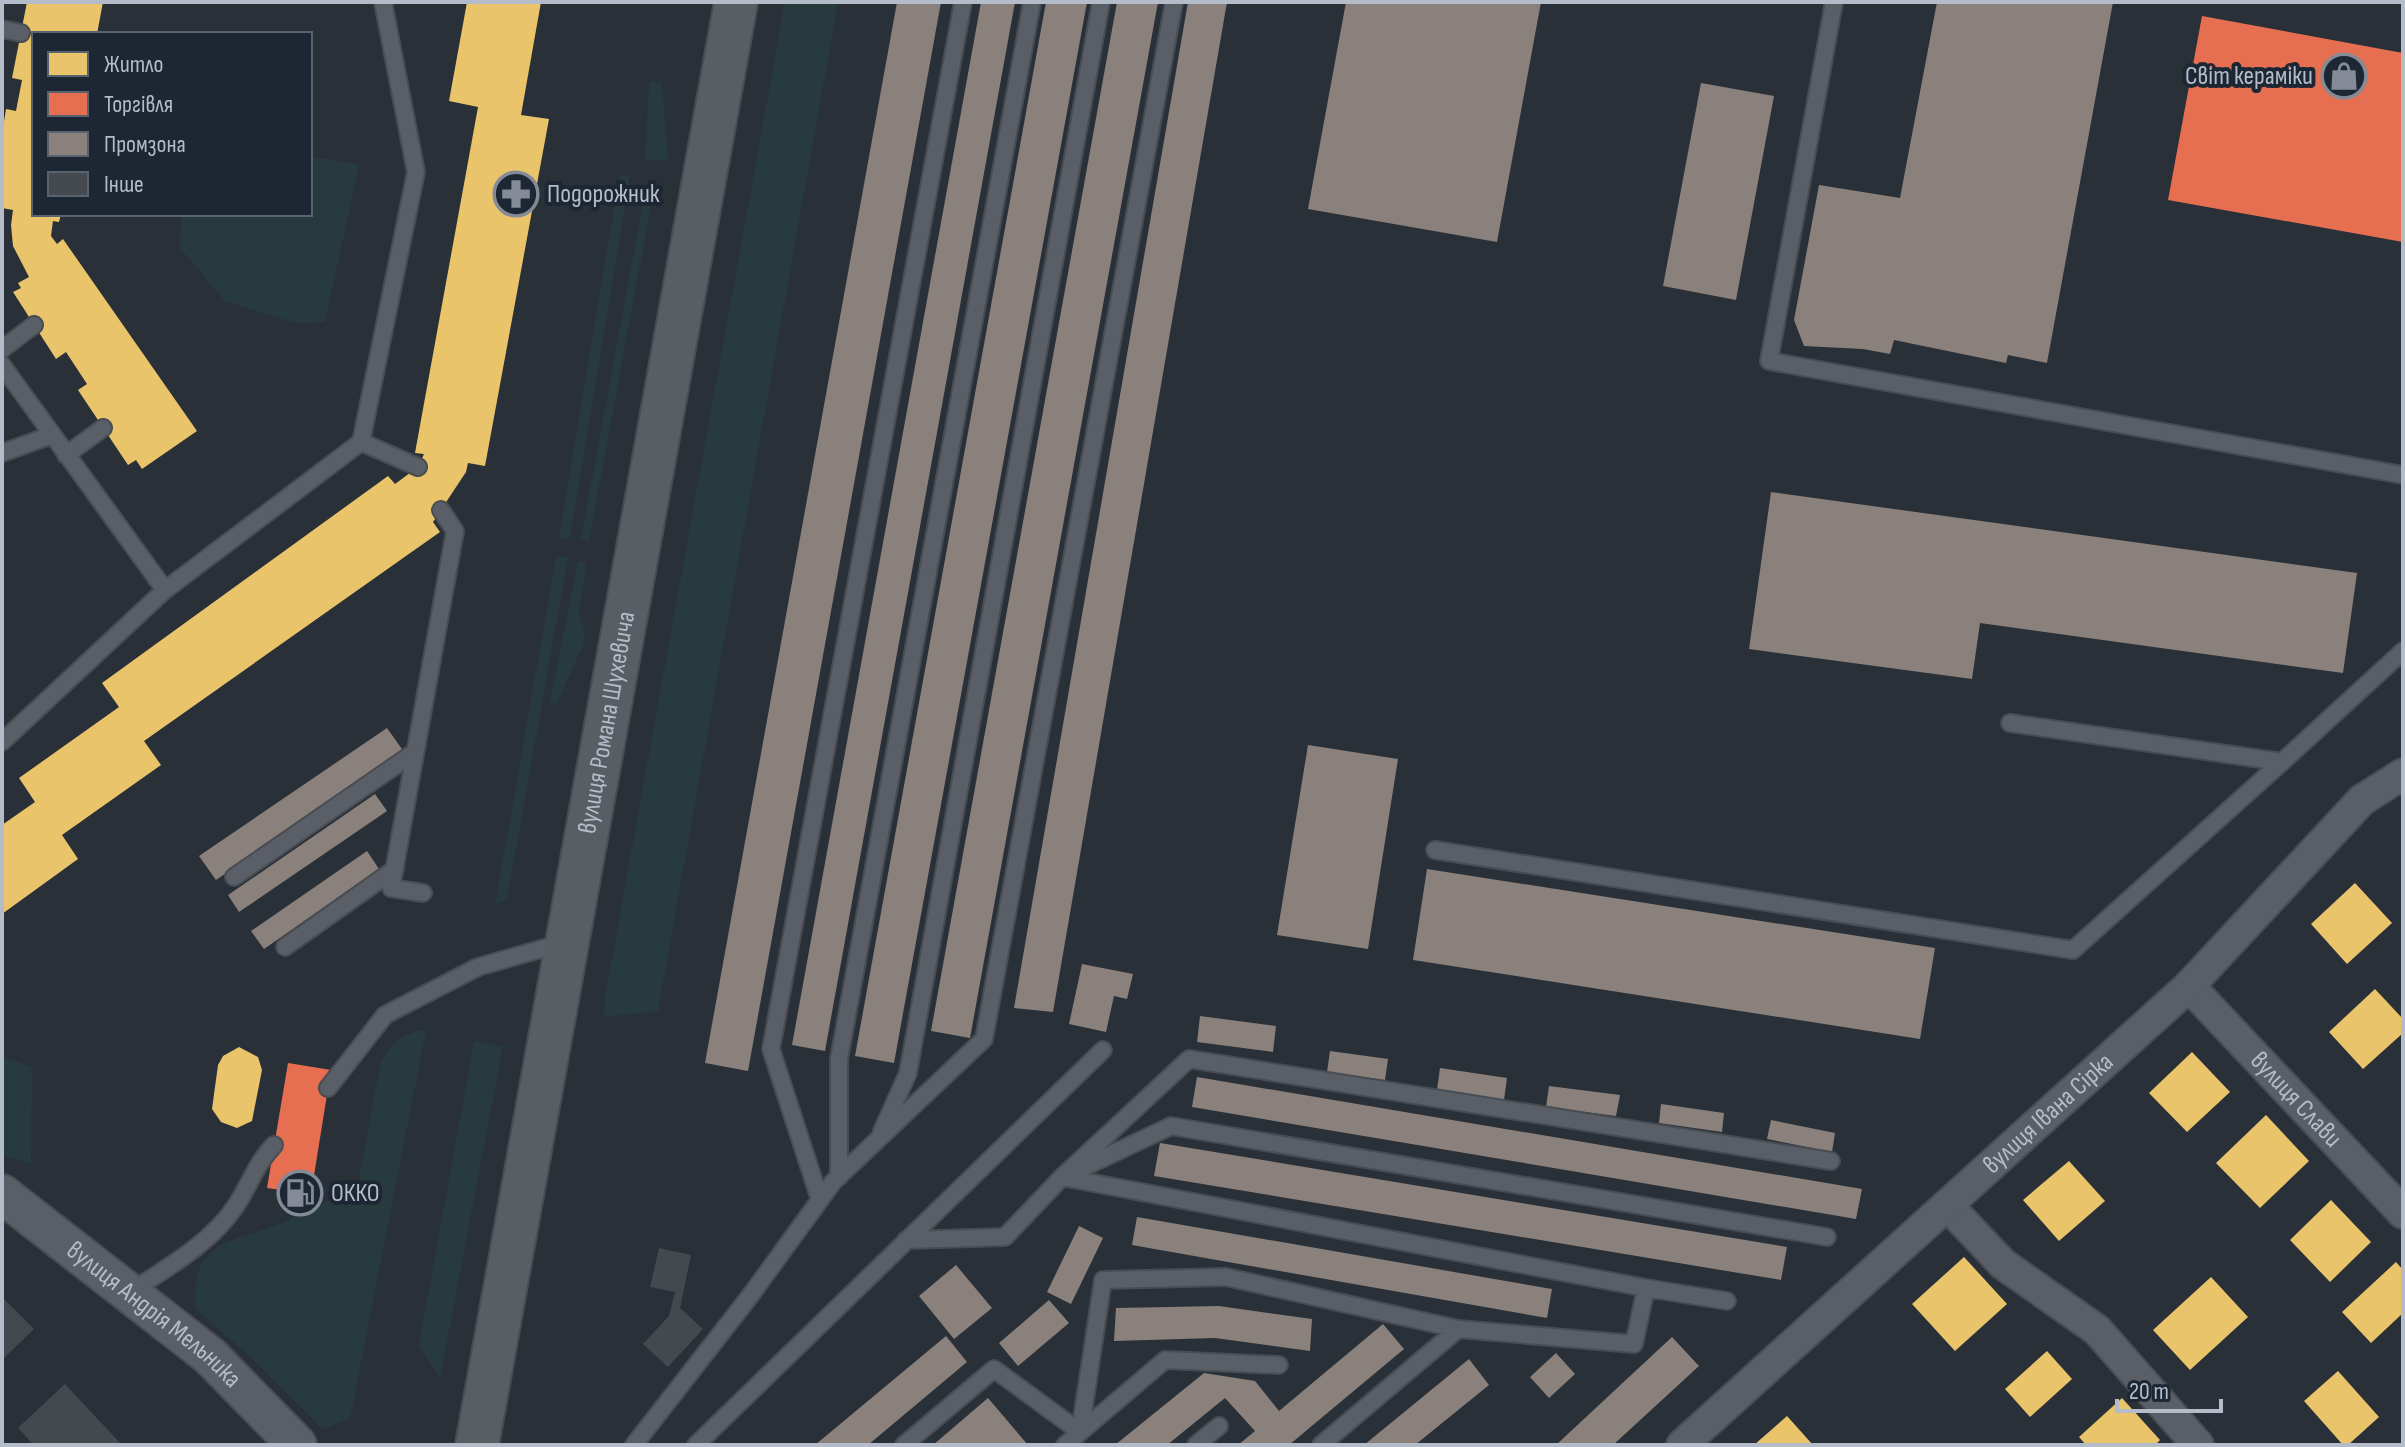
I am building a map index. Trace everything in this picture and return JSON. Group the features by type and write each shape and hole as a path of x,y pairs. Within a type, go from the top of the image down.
{"main road":[{"name":"вулиця Романа Шухевича","path":"477,1445 736,2"}],"street":[{"name":"вулиця Івана Сірка","path":"1682,1445 2189,986 2362,800 2403,774"},
{"name":"вулиця Слави","path":"2189,986 2403,1213"},
{"name":"вулиця Андрія Мельника","path":"2,1194 210,1356 297,1445"},
{"path":"1947,1205 2003,1264 2097,1330 2198,1445"}],"lane":[{"path":"2,742 165,590 361,442 416,172 383,2"},
{"path":"820,1200 771,1049 963,2"},
{"path":"839,1177 839,1059 1032,2"},
{"path":"878,1139 908,1073 1101,2"},
{"path":"634,1445 839,1177 984,1039 1174,2"},
{"path":"1834,2 1769,361 2403,475"},
{"path":"2,29 21,33"},
{"path":"2,349 34,325"},
{"path":"2,365 9,383 52,435 165,590"},
{"path":"66,455 103,428"},
{"path":"2,453 52,435"},
{"path":"361,442 418,467"},
{"path":"423,893 391,888 455,531 441,510"},
{"path":"1435,850 2073,950 2403,651"},
{"path":"2010,723 2282,762"},
{"path":"234,877 415,752"},
{"path":"285,947 395,869"},
{"path":"328,1088 385,1015 478,967 568,941"},
{"path":"696,1445 1103,1050"},
{"path":"906,1240 1005,1237 1062,1177 1189,1059 1831,1161"},
{"path":"1062,1177 1171,1126 1827,1237"},
{"path":"129,1292 190,1253 234,1209 259,1161 274,1145"},
{"path":"1062,1177 1727,1301"},
{"path":"1080,1432 1103,1280 1226,1277 1458,1329 1634,1344 1646,1288"},
{"path":"1321,1445 1458,1329"},
{"path":"1065,1445 1165,1360 1279,1365"},
{"path":"904,1445 994,1369 1080,1432"},
{"path":"1196,1445 1219,1426"}],"green space":[{"path":"785,2 838,2 658,1011 604,1017 605,997"},
{"path":"649,82 662,83 668,160 645,160"},
{"path":"312,156 359,165 325,322 295,323 225,301 180,248 181,216 312,216"},
{"path":"620,175 630,176 570,538 559,538"},
{"path":"647,181 655,183 589,541 581,539"},
{"path":"556,557 568,557 507,899 495,906"},
{"path":"578,561 586,564 579,614 584,631 583,645 557,704 550,703"},
{"path":"418,1030 426,1031 350,1418 323,1429 256,1362 196,1309 200,1268 208,1255 220,1246 286,1221 358,1185 381,1060 397,1040"},
{"path":"474,1042 503,1046 440,1378 419,1345"},
{"path":"2,1057 32,1067 31,1164 2,1155"}],"building: Житло":[{"path":"27,2 103,2 97,32 32,32 32,216 60,216 59,222 53,221 51,236 57,244 63,239 197,431 142,469 136,460 128,465 78,390 87,384 66,352 56,359 13,292 21,288 18,283 29,277 13,246 13,210 2,208 2,134 6,109 16,111 22,80 12,78"},
{"path":"467,2 541,2 521,115 549,119 485,466 468,463 466,472 433,522 440,532 144,741 161,765 62,835 78,859 2,914 2,825 35,802 19,778 119,707 102,683 388,476 395,484 418,467 424,454 415,453 478,107 449,101"},
{"path":"2355,883 2392,923 2347,964 2311,924"},
{"path":"2375,989 2403,1019 2403,1033 2363,1069 2329,1032"},
{"path":"239,1047 258,1057 262,1070 252,1121 237,1128 221,1122 212,1109 218,1065 223,1056"},
{"path":"2192,1052 2230,1092 2187,1132 2149,1093"},
{"path":"2266,1115 2309,1161 2260,1208 2216,1163"},
{"path":"2069,1161 2105,1201 2059,1241 2023,1200"},
{"path":"2331,1200 2371,1242 2330,1282 2290,1240"},
{"path":"1964,1257 2007,1304 1955,1351 1912,1304"},
{"path":"2396,1262 2403,1270 2403,1313 2371,1343 2342,1312"},
{"path":"2211,1277 2248,1317 2190,1370 2153,1330"},
{"path":"2047,1351 2072,1379 2030,1417 2005,1389"},
{"path":"2338,1371 2379,1417 2348,1445 2343,1445 2304,1401"},
{"path":"2122,1398 2160,1440 2155,1445 2086,1445 2079,1437"},
{"path":"1787,1416 1813,1445 1754,1445"}],"building: Торгівля":[{"path":"2202,16 2403,53 2403,242 2168,200"},
{"path":"288,1063 331,1070 311,1194 267,1188"}],"building: Промзона":[{"path":"897,2 941,2 748,1071 705,1063"},
{"path":"981,2 1015,2 825,1051 792,1045"},
{"path":"1046,2 1087,2 894,1063 855,1056"},
{"path":"1117,2 1158,2 970,1038 931,1031"},
{"path":"1188,2 1227,2 1053,1012 1014,1008"},
{"path":"1346,2 1541,2 1497,242 1308,209"},
{"path":"1937,2 2113,2 2047,363 2008,355 2006,363 1894,340 1890,354 1863,349 1804,346 1794,320 1819,185 1900,198"},
{"path":"1701,83 1774,96 1736,300 1663,286"},
{"path":"1771,492 2357,573 2343,673 1980,623 1972,679 1749,649"},
{"path":"387,728 404,752 216,880 199,856"},
{"path":"1308,745 1398,759 1368,949 1277,935"},
{"path":"375,794 387,811 239,912 228,895"},
{"path":"367,851 379,869 264,949 251,931"},
{"path":"1427,869 1935,948 1920,1039 1413,960"},
{"path":"1082,964 1133,974 1127,999 1114,996 1106,1032 1069,1024"},
{"path":"1200,1016 1276,1026 1273,1052 1197,1042"},
{"path":"1330,1051 1388,1059 1385,1080 1327,1072"},
{"path":"1440,1068 1507,1078 1504,1100 1437,1090"},
{"path":"1197,1077 1862,1189 1856,1219 1192,1107"},
{"path":"1549,1086 1620,1095 1616,1116 1546,1107"},
{"path":"1661,1104 1724,1113 1722,1132 1659,1123"},
{"path":"1771,1120 1835,1133 1832,1152 1767,1139"},
{"path":"1160,1143 1787,1247 1781,1280 1154,1176"},
{"path":"1137,1217 1552,1289 1547,1318 1132,1245"},
{"path":"1079,1226 1103,1238 1071,1304 1047,1292"},
{"path":"956,1265 992,1308 954,1339 919,1296"},
{"path":"1049,1300 1069,1323 1018,1366 999,1343"},
{"path":"1219,1306 1312,1319 1310,1351 1215,1338 1114,1341 1116,1308"},
{"path":"1383,1324 1404,1349 1289,1445 1238,1445 1255,1431 1225,1398 1167,1445 1115,1445 1204,1373 1255,1381 1279,1411"},
{"path":"946,1336 967,1362 868,1445 815,1445"},
{"path":"1672,1337 1699,1366 1613,1445 1556,1445"},
{"path":"1556,1353 1575,1374 1549,1398 1530,1377"},
{"path":"1469,1359 1489,1385 1415,1445 1364,1445"},
{"path":"988,1398 1028,1445 933,1445"}],"building: Інше":[{"path":"659,1248 691,1255 680,1308 703,1329 668,1367 643,1344 669,1316 675,1292 650,1287"},
{"path":"2,1297 34,1329 2,1360"},
{"path":"65,1384 122,1445 34,1445 18,1428"}],"place":[{"name":"Світ кераміки","path":"2344,76"},
{"name":"Подорожник","path":"516,194"},
{"name":"ОККО","path":"300,1193"}]}
